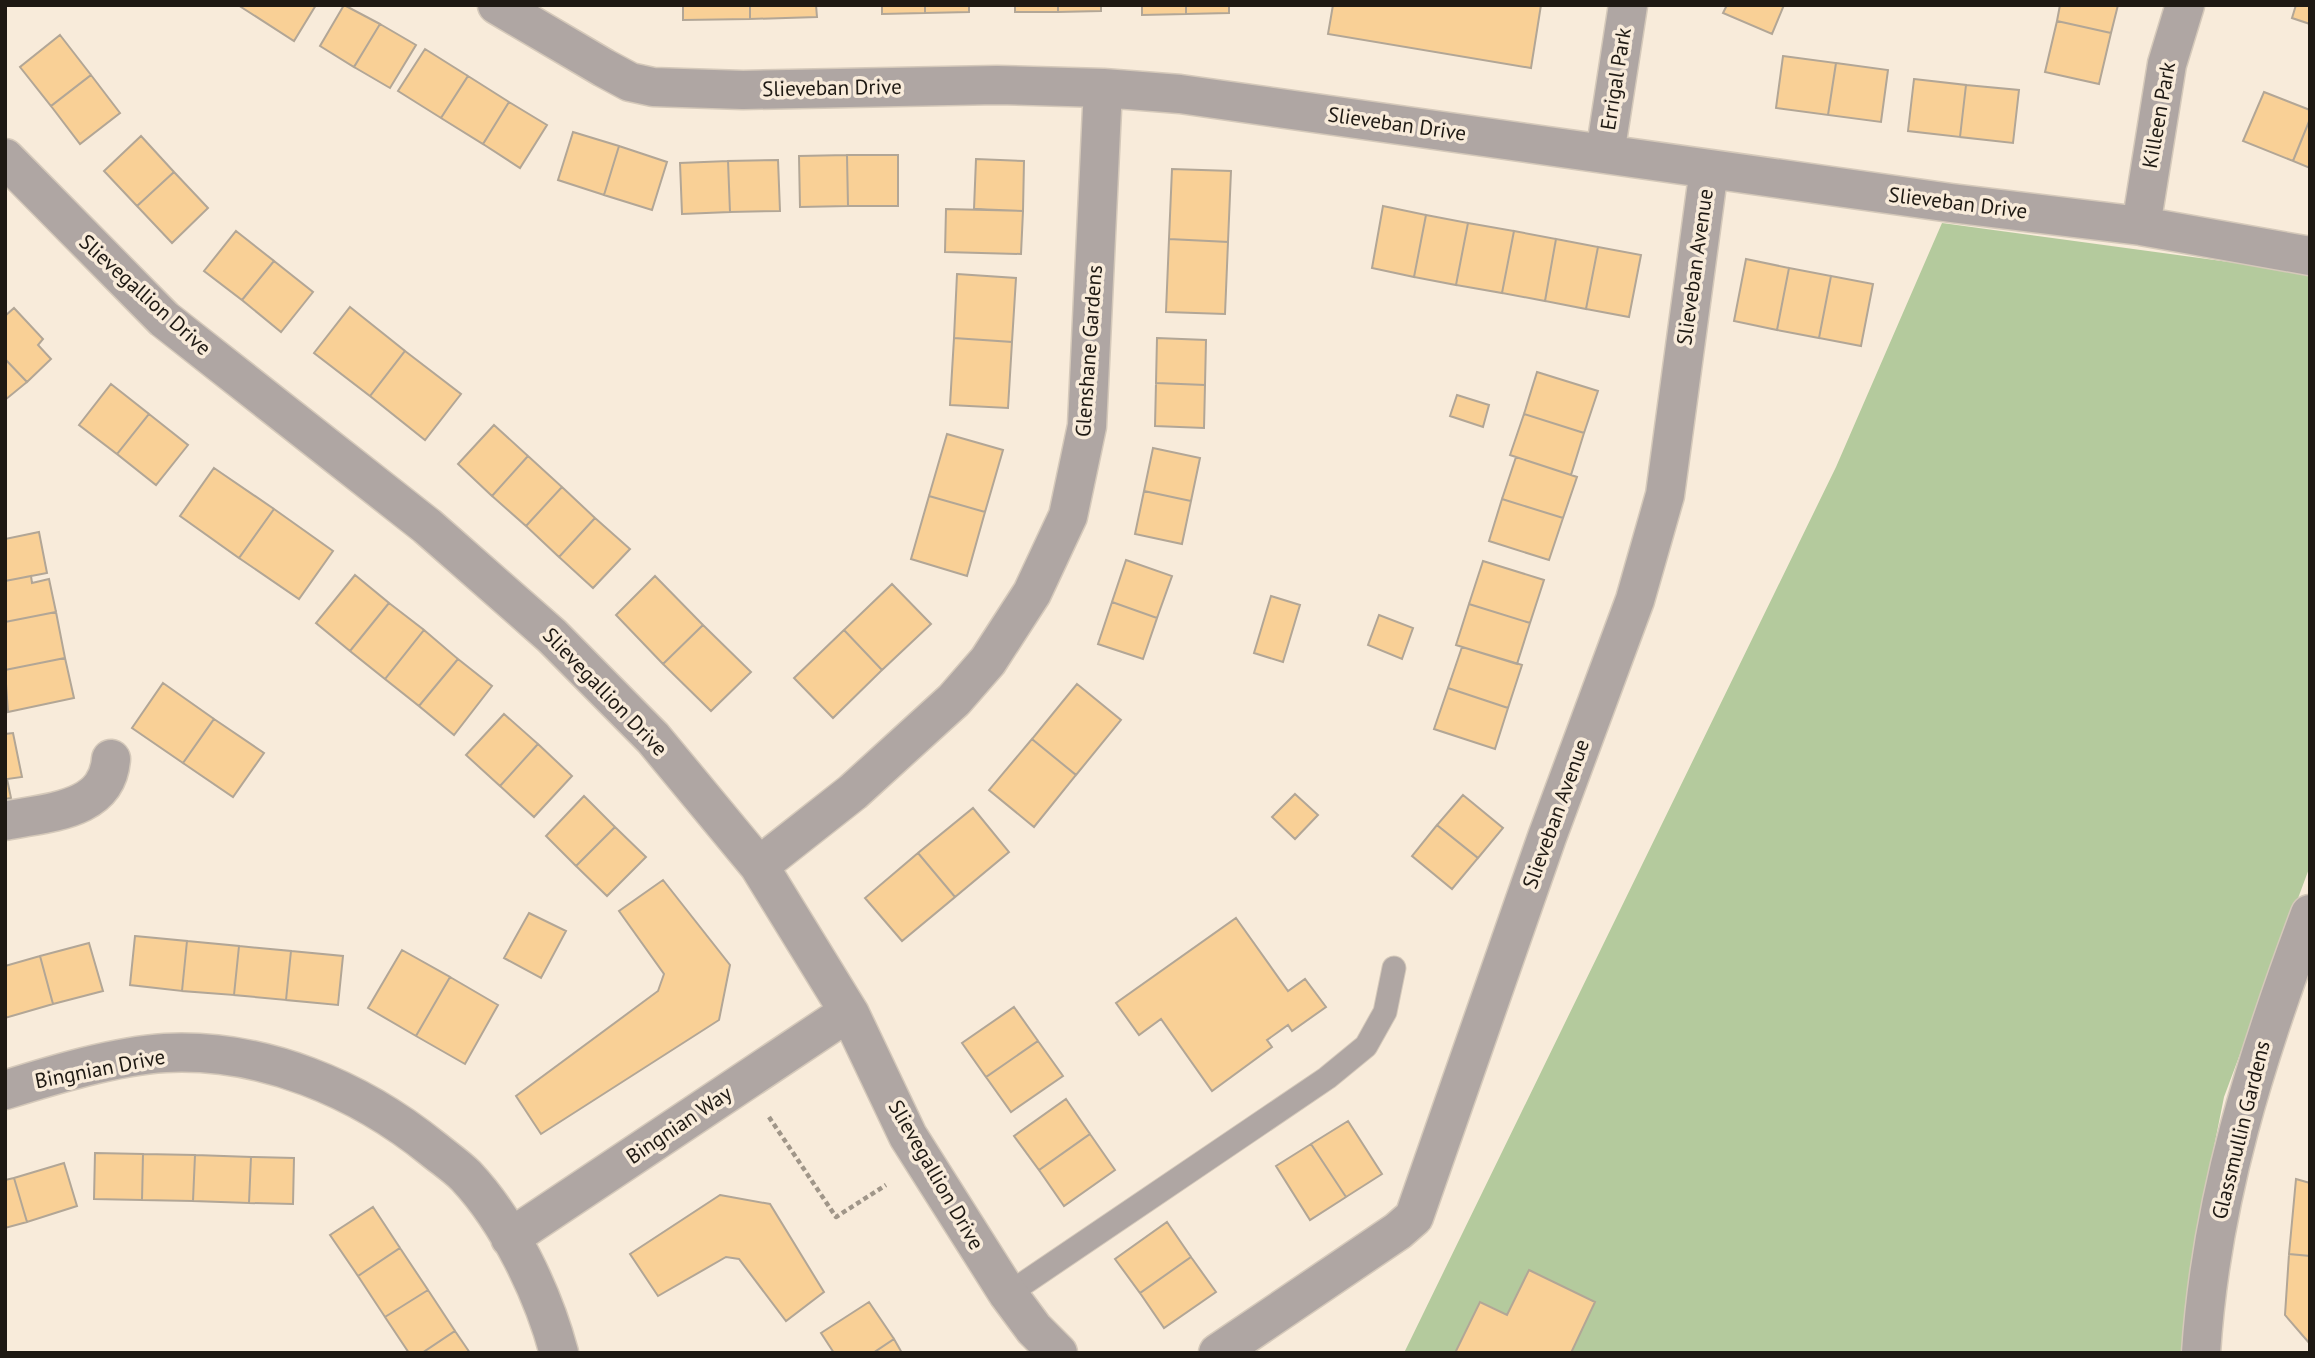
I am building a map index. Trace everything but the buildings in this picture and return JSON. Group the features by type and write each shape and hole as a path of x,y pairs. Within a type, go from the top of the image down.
{"street":[{"name":"Slieveban Drive","path":"497,5 604,68 631,82 653,87 743,90 997,85 1103,88 1180,94 1709,169 2141,226 2310,256"},
{"name":"Errigal Park","path":"1605,154 1629,5"},
{"name":"Killeen Park","path":"2141,226 2167,64 2185,5"},
{"name":"Glenshane Gardens","path":"759,866 873,774 954,700 988,661 1032,593 1068,516 1087,426 1103,88"},
{"name":"Slievegallion Drive","path":"5,158 164,319 426,526 552,636 653,737 759,866 850,1014 908,1136 1008,1294 1034,1329 1058,1353"},
{"name":"Slieveban Avenue","path":"1218,1353 1398,1231 1414,1217 1547,837 1635,600 1661,508 1709,169"},
{"path":"5,821 78,805 102,788 110,776 111,759"},
{"name":"Glassmullin Gardens","path":"2201,1353 2217,1224 2237,1127 2266,1033 2310,914"},
{"name":"Bingnian Way","path":"510,1238 832,1023 850,1014"},
{"name":"Bingnian Drive","path":"5,1090 63,1072 165,1053 243,1058 310,1077 373,1105 411,1131 466,1176 510,1238 549,1317 559,1353"}],"lane":[{"path":"1008,1294 1327,1078 1366,1046 1385,1012 1394,968"}],"path":[{"path":"780,1131 836,1217 893,1181"}],"green space":[{"path":"1942,223 2310,273 2310,866 2224,1097 2193,1251 2181,1353 1404,1353 1836,467"}]}
